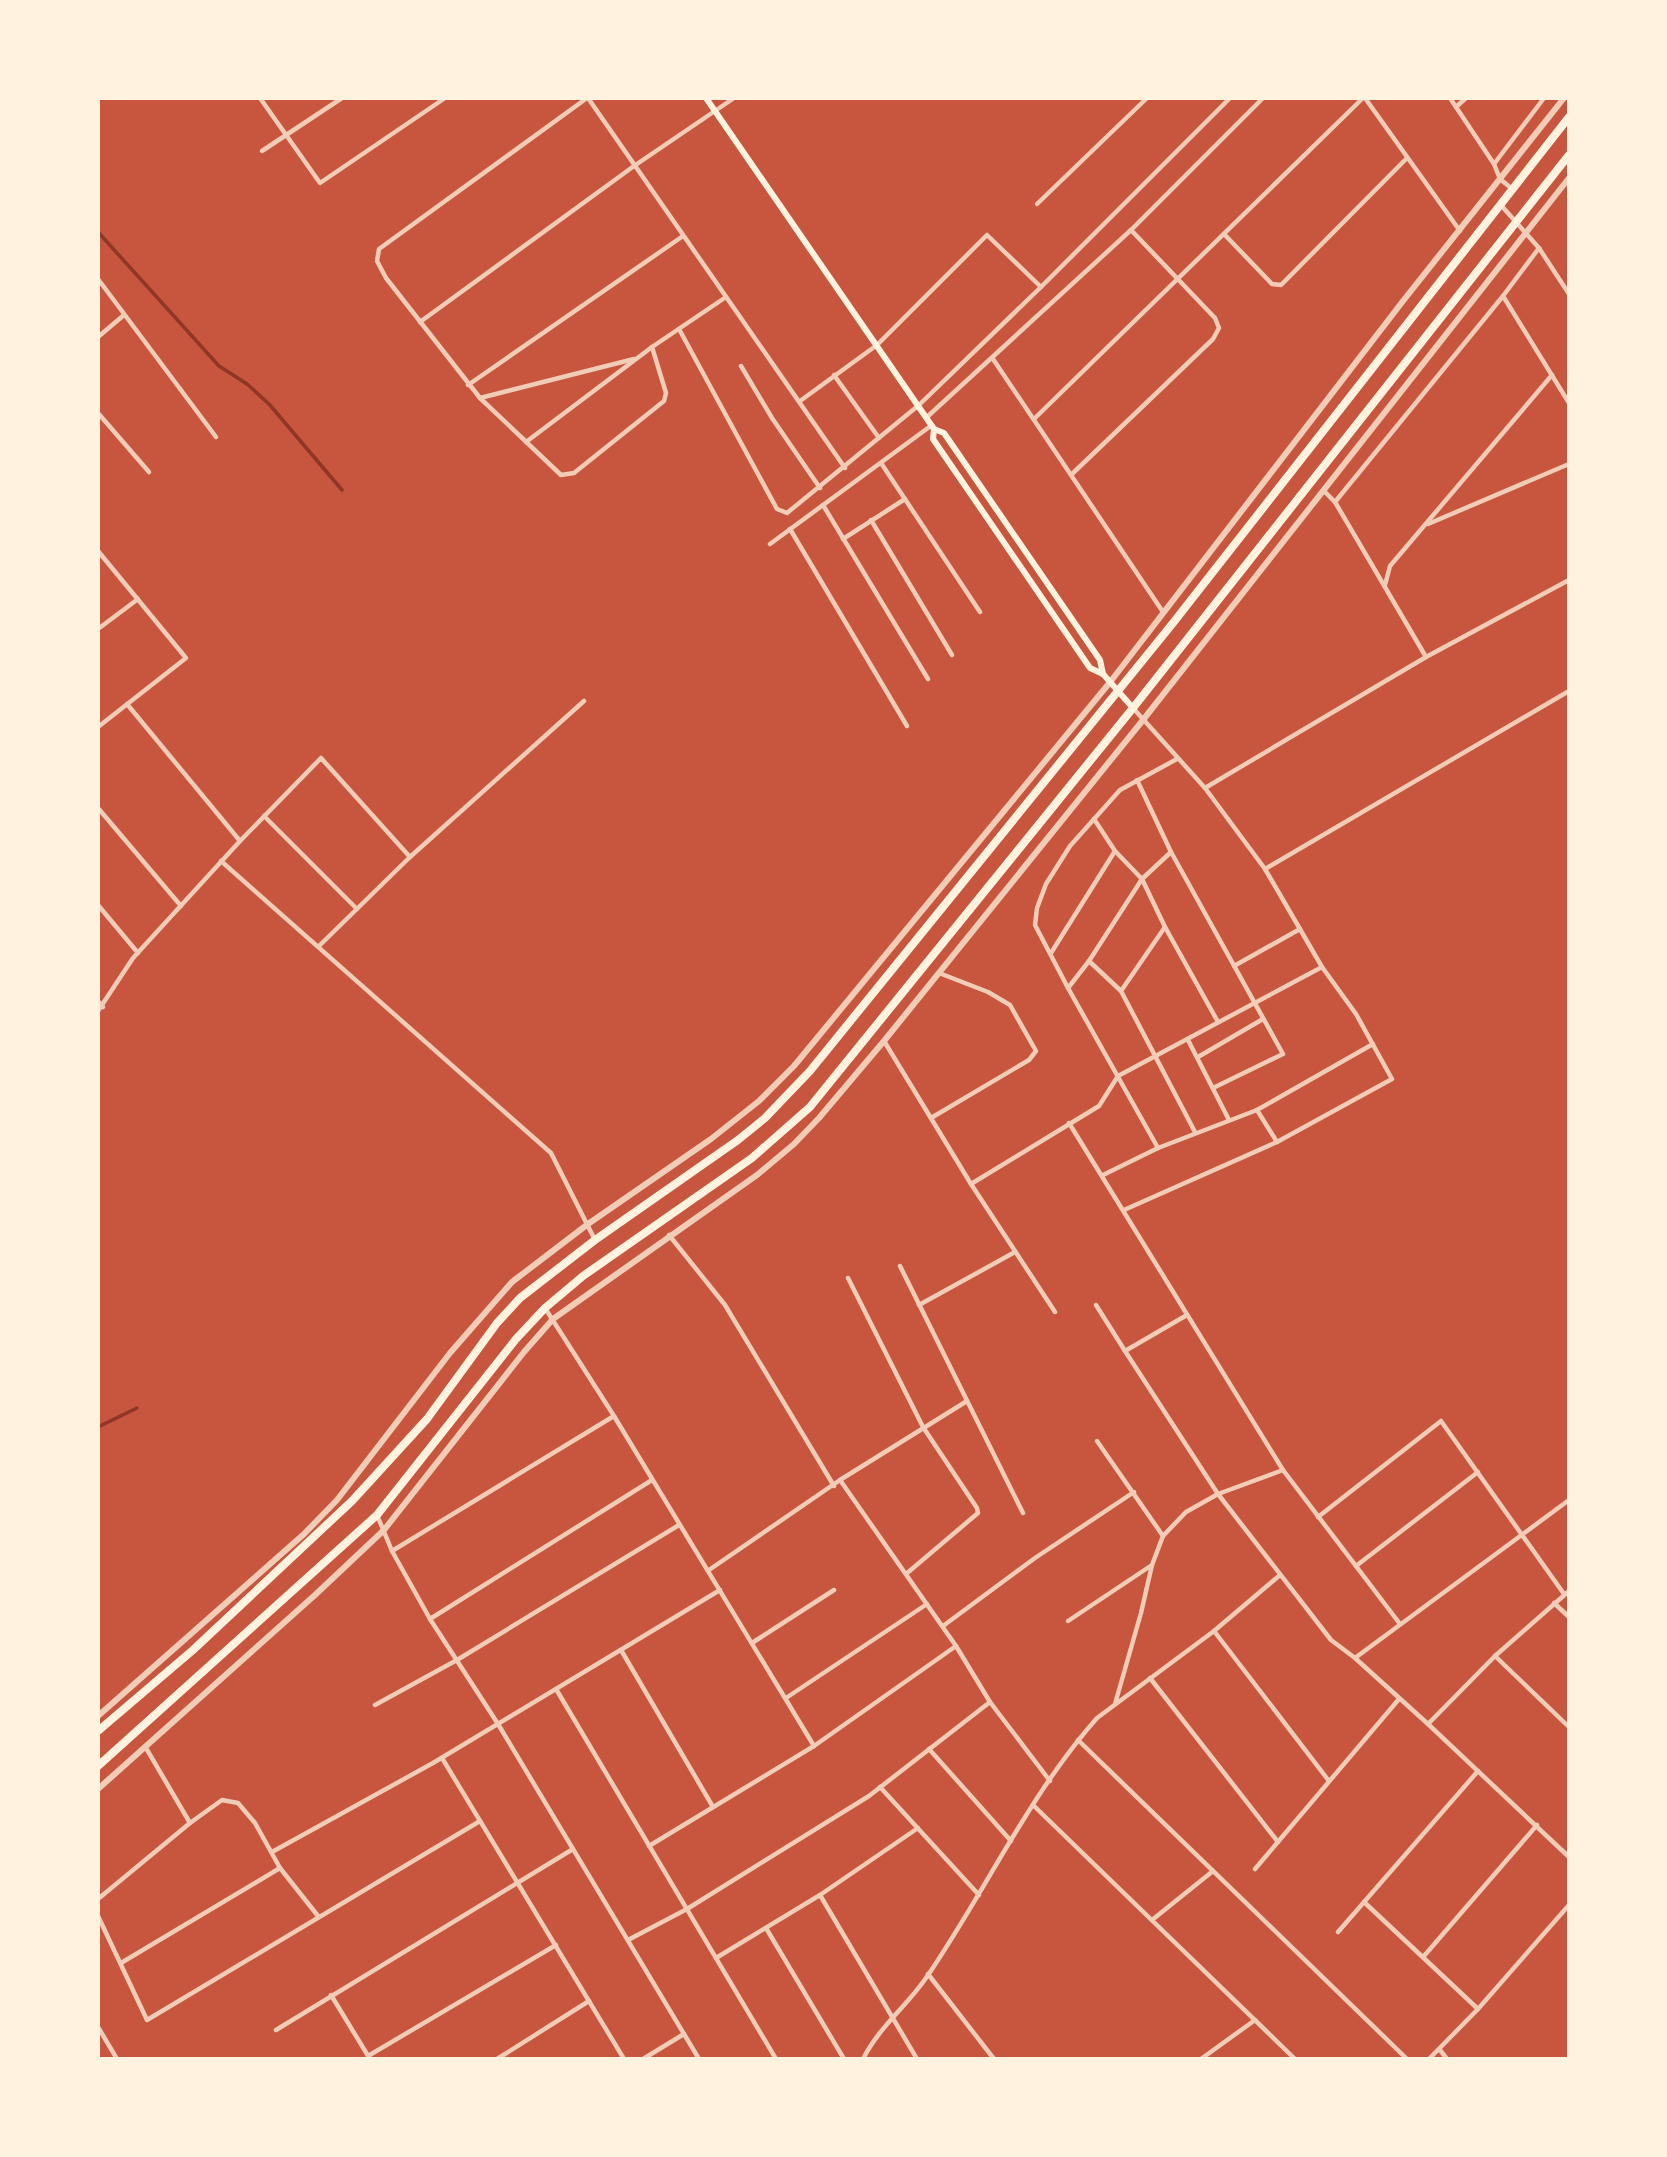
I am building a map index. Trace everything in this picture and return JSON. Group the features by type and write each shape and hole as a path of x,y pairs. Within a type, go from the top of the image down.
{"highway":[{"path":"98,1731 194,1650 352,1502 427,1419 497,1323 520,1298 595,1240 738,1140 781,1103 832,1045 1118,691 1569,117"},
{"path":"98,1766 377,1515 516,1339 545,1308 583,1276 752,1158 796,1121 825,1089 1133,708 1569,155"},
{"path":"110,1706 118,1715"}],"main road":[{"path":"706,98 933,427 944,433 952,444 1100,660 1103,674"},
{"path":"933,427 933,439 1082,657 1090,668 1111,681 1133,708"}],"street":[{"path":"260,98 320,183 445,98"},
{"path":"262,151 342,98"},
{"path":"652,347 666,393 664,401 574,473 561,475 468,385 382,269 377,261 379,248 587,98 845,468"},
{"path":"420,322 634,166 734,98"},
{"path":"1037,204 1147,98"},
{"path":"679,328 777,509 787,513 919,405 1230,98"},
{"path":"927,418 1131,230 1263,98"},
{"path":"1034,419 1364,98 1460,231"},
{"path":"1450,98 1494,164 1500,179 1511,188"},
{"path":"1456,107 1466,98"},
{"path":"1494,164 1544,98"},
{"path":"98,1716 304,1534 337,1500 450,1353 512,1282 588,1224 711,1139 777,1084 1111,681 1403,301 1564,98"},
{"path":"1224,234 1272,284 1281,285 1407,158"},
{"path":"98,1788 146,1748 384,1530 553,1319 757,1175 794,1144 819,1118 1143,720 1569,178"},
{"path":"1500,204 1539,248 1569,294"},
{"path":"1072,474 1218,333 1215,318 1131,230"},
{"path":"800,401 877,345 987,235 1041,287"},
{"path":"468,385 683,236"},
{"path":"1335,502 1539,248"},
{"path":"98,279 216,437"},
{"path":"1503,296 1569,403"},
{"path":"526,442 652,347 726,297"},
{"path":"98,337 124,315"},
{"path":"480,398 638,358"},
{"path":"993,359 1163,612"},
{"path":"741,366 772,418 820,488"},
{"path":"834,375 879,438"},
{"path":"1385,585 1390,566 1552,375"},
{"path":"98,413 149,472"},
{"path":"770,544 933,427"},
{"path":"881,463 980,612"},
{"path":"1424,526 1569,464"},
{"path":"1324,490 1335,502 1426,657"},
{"path":"843,539 905,499"},
{"path":"823,505 928,679"},
{"path":"871,520 952,655"},
{"path":"790,529 907,726"},
{"path":"98,551 186,658 98,727"},
{"path":"1205,788 1426,657 1569,580"},
{"path":"98,629 138,599"},
{"path":"1265,869 1569,691"},
{"path":"319,946 410,857 584,701"},
{"path":"127,704 240,841"},
{"path":"1124,1210 1277,1142 1392,1079 1356,1014 1322,967 1265,869 1205,788 1133,708"},
{"path":"98,1011 138,953 221,861 321,758 410,857"},
{"path":"1158,1147 1035,925 1037,908 1046,884 1070,846 1121,790 1177,758"},
{"path":"1137,780 1171,852 1283,1054 1213,1088"},
{"path":"98,808 181,906"},
{"path":"264,816 357,909"},
{"path":"1094,819 1115,851 1142,879 1165,927 1218,1022"},
{"path":"1050,953 1115,851"},
{"path":"1068,988 1089,961 1142,879 1171,852"},
{"path":"221,861 551,1153 595,1240"},
{"path":"98,905 138,953"},
{"path":"1121,991 1165,927"},
{"path":"1234,967 1300,929"},
{"path":"1089,961 1121,991 1195,1132"},
{"path":"971,1184 1099,1105 1118,1076 1322,967"},
{"path":"931,1118 1028,1060 1036,1052 1010,1005 988,992 939,973"},
{"path":"98,1001 103,1007"},
{"path":"1198,1056 1263,1019"},
{"path":"1188,1040 1229,1120"},
{"path":"884,1041 971,1184 1055,1312"},
{"path":"1103,1175 1158,1147 1257,1110 1373,1044"},
{"path":"1257,1110 1277,1142"},
{"path":"1069,1122 1283,1471 1401,1624"},
{"path":"669,1235 724,1305 834,1486"},
{"path":"919,1306 1015,1252"},
{"path":"900,1266 1023,1513"},
{"path":"848,1278 923,1427 978,1513 906,1574"},
{"path":"1096,1305 1218,1494 1331,1640 1355,1658 1428,1724 1569,1857"},
{"path":"545,1308 709,1570 814,1745"},
{"path":"1125,1351 1187,1315"},
{"path":"709,1570 840,1480 967,1401"},
{"path":"392,1550 614,1416"},
{"path":"1318,1517 1441,1421 1521,1534 1567,1592 1495,1656 1428,1724"},
{"path":"1097,1441 1163,1536"},
{"path":"1115,1705 1152,1565 1163,1536 1186,1512 1218,1494 1283,1471"},
{"path":"1356,1566 1478,1472"},
{"path":"430,1619 652,1480"},
{"path":"840,1480 943,1626 990,1702 1051,1781"},
{"path":"943,1626 1035,1558 1133,1492"},
{"path":"1355,1658 1569,1500"},
{"path":"377,1515 392,1550 430,1619 498,1724 699,2059"},
{"path":"375,1705 457,1660 679,1525"},
{"path":"1068,1621 1152,1565"},
{"path":"863,2059 878,2034 928,1974 1033,1805 1078,1740 1097,1718 1214,1631 1280,1575"},
{"path":"272,1852 442,1758 720,1590"},
{"path":"752,1643 834,1590"},
{"path":"1554,1603 1569,1617"},
{"path":"786,1698 927,1604"},
{"path":"1214,1631 1329,1781"},
{"path":"649,1846 814,1745 956,1646"},
{"path":"621,1650 713,1807"},
{"path":"1495,1656 1569,1727"},
{"path":"1150,1678 1278,1842"},
{"path":"556,1689 776,2059"},
{"path":"1255,1869 1399,1699"},
{"path":"628,1940 687,1909 880,1787 990,1702"},
{"path":"1078,1740 1407,2059"},
{"path":"146,1748 190,1823"},
{"path":"929,1749 1012,1841"},
{"path":"442,1758 624,2059"},
{"path":"1338,1932 1478,1771"},
{"path":"880,1787 979,1895"},
{"path":"98,1899 222,1800 238,1803 255,1823 280,1868 318,1916"},
{"path":"1033,1805 1295,2059"},
{"path":"98,1916 147,2020 480,1821"},
{"path":"1424,1956 1537,1825"},
{"path":"716,1958 820,1895 918,1828"},
{"path":"276,2030 573,1849"},
{"path":"121,1963 280,1868"},
{"path":"1152,1920 1213,1871"},
{"path":"820,1895 917,2059"},
{"path":"1364,1901 1478,2009"},
{"path":"1429,2059 1478,2009 1569,1905"},
{"path":"766,1928 844,2059"},
{"path":"331,1995 369,2057 556,1945"},
{"path":"928,1974 994,2059"},
{"path":"497,2059 589,2001"},
{"path":"1200,2059 1255,2020"},
{"path":"98,2027 117,2059"},
{"path":"643,2059 684,2034"},
{"path":"1440,2050 1447,2059"},
{"path":"984,2059 990,2054"}],"waterway":[{"path":"98,232 219,366 247,384 269,404 342,490"},
{"path":"98,1427 137,1408"}]}
